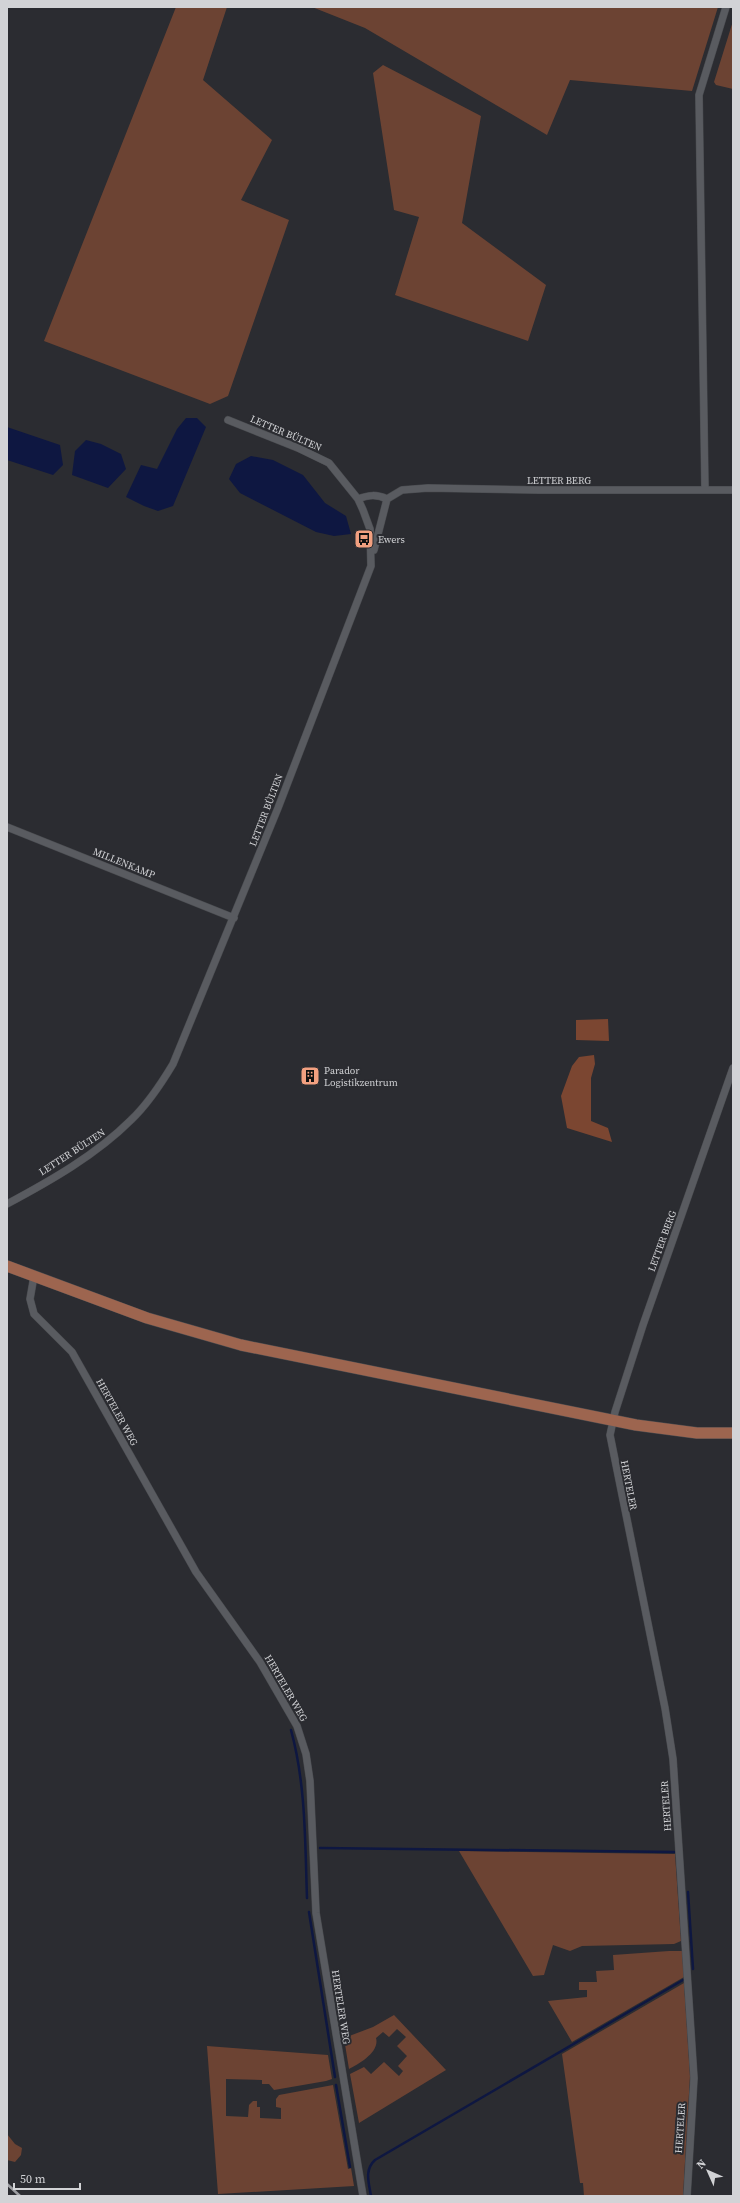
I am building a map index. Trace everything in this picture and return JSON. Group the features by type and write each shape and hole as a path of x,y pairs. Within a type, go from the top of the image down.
{"main road":[{"path":"7,1266 147,1318 234,1343 613,1421 659,1429 733,1433"}],"street":[{"path":"705,490 699,95 726,7"},
{"name":"LETTER BÜLTEN","path":"7,1204 95,1150 132,1120 154,1094 173,1064 234,918 371,566 370,529 358,499 330,463 298,448 228,420"},
{"name":"LETTER BERG","path":"387,499 402,490 428,488 733,490"},
{"path":"358,499 369,495 379,495 387,499 371,558"},
{"name":"MILLENKAMP","path":"7,827 234,918"},
{"name":"LETTER BERG","path":"613,1421 643,1325 733,1068"},
{"name":"HERTELER WEG","path":"34,1276 30,1300 34,1314 72,1352 196,1572 260,1662 297,1726 306,1754 310,1781 316,1913 363,2196"},
{"name":"HERTELER","path":"613,1421 610,1435 612,1448 665,1708 673,1759 694,2078 687,2196"}],"shaded area":[{"path":"176,7 227,7 203,80 272,140 241,200 289,220 228,396 210,404 44,341"},
{"path":"312,7 718,7 692,91 570,80 547,135 365,28"},
{"path":"733,21 733,89 716,85 714,82"},
{"path":"383,65 481,116 462,223 546,285 528,341 395,295 419,217 394,210 373,73"},
{"path":"608,1019 609,1041 576,1040 576,1020"},
{"path":"594,1055 595,1064 591,1078 591,1121 608,1128 612,1142 567,1128 561,1096 572,1066 579,1057"},
{"path":"459,1851 675,1854 681,1941 674,1944 582,1946 570,1951 553,1945 544,1975 533,1976"},
{"path":"682,1951 684,1977 572,2042 548,2001 587,1997 587,1990 579,1990 579,1982 597,1982 596,1971 614,1970 613,1955"},
{"path":"684,1983 690,2076 683,2196 584,2196 583,2183 580,2183 562,2054"},
{"path":"394,2015 446,2070 359,2123 350,2074 364,2067 371,2074 384,2062 399,2076 403,2071 398,2066 407,2056 397,2046 406,2037 397,2029 389,2037 383,2032 376,2038 375,2048 372,2053 363,2061 349,2069 344,2038 373,2027"},
{"path":"207,2046 328,2055 332,2079 326,2081 274,2090 269,2084 262,2084 262,2080 226,2079 226,2116 248,2117 249,2105 253,2101 257,2101 257,2107 260,2107 260,2118 281,2119 281,2108 276,2107 276,2099 279,2095 333,2085 348,2169 351,2168 354,2186 218,2194"},
{"path":"7,2134 15,2144 22,2148 21,2155 15,2162 7,2160"}],"water":[{"path":"186,418 197,418 206,427 173,506 158,511 126,497 141,465 157,469 177,429"},
{"path":"7,427 60,445 63,465 53,475 7,460"},
{"path":"86,440 101,444 121,454 126,469 108,488 72,475 75,451"},
{"path":"251,456 273,460 303,475 325,503 346,516 351,534 334,536 316,532 240,493 229,479 236,464"}],"waterway":[{"path":"291,1730 300,1772 304,1814 307,1898"},
{"path":"320,1848 674,1852"},
{"path":"688,1892 693,1969"},
{"path":"309,1912 335,2077"},
{"path":"371,2196 368,2182 368,2172 375,2160 683,1980"},
{"path":"336,2085 350,2167"}],"railway":[{"path":"7,2184 20,2196"}],"place":[{"name":"Ewers","path":"364,539"},
{"name":"Parador Logistikzentrum","path":"310,1076"}]}
